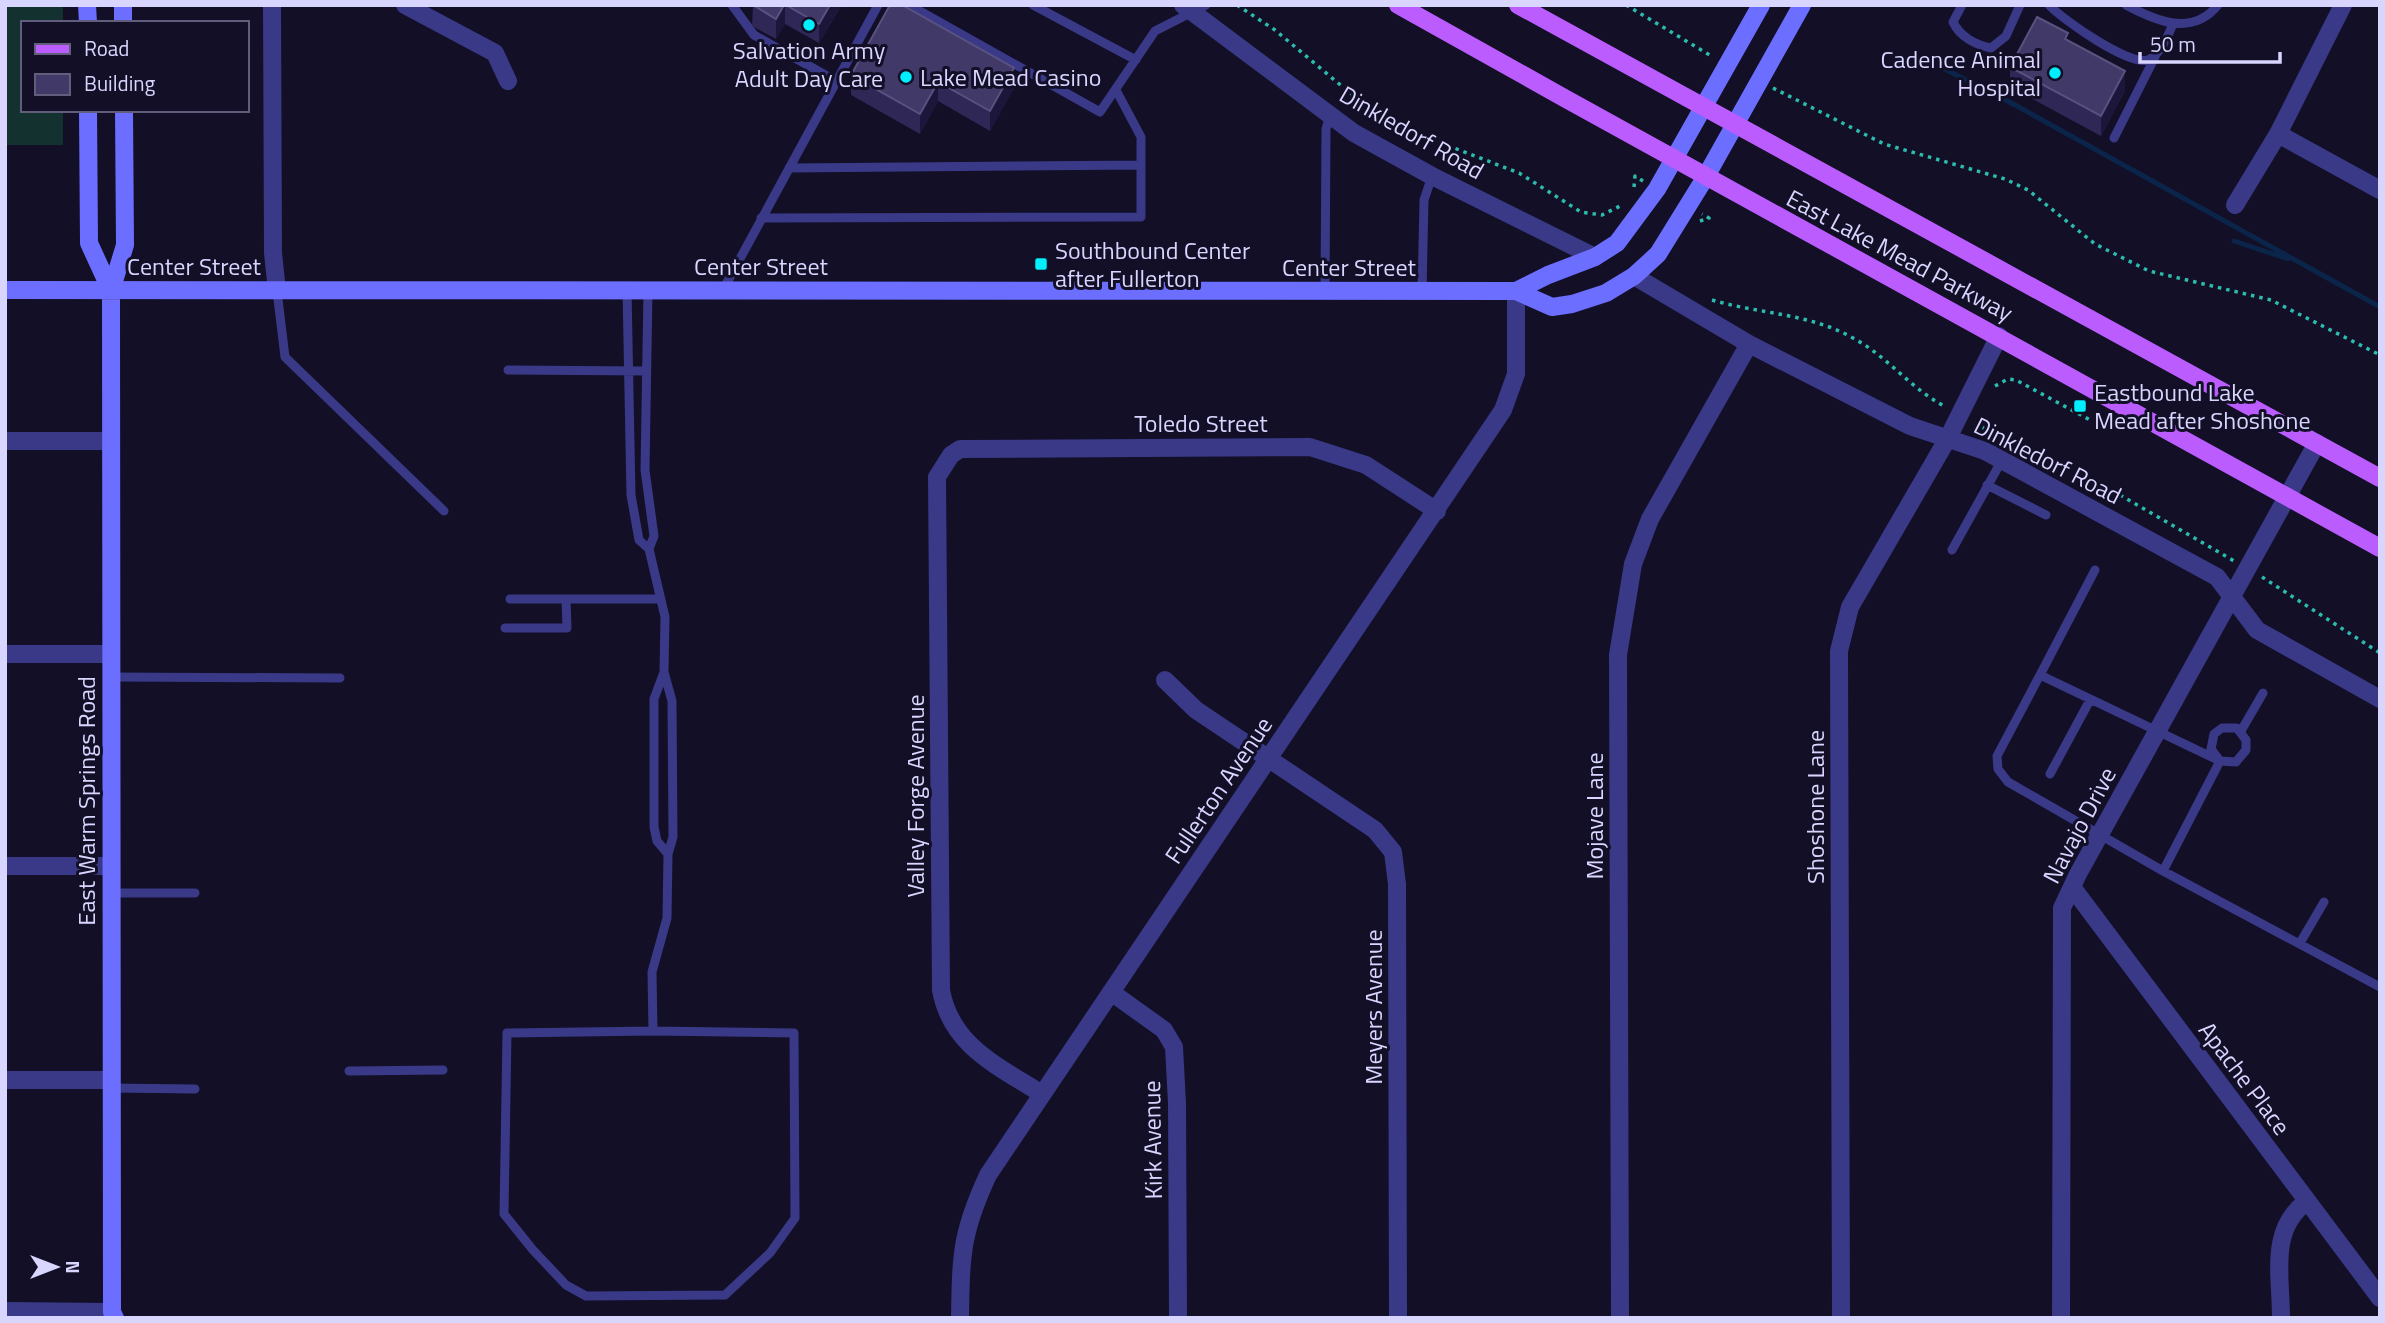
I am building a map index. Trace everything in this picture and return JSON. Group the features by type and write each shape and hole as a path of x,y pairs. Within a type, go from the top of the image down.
{"main road":[{"name":"East Lake Mead Parkway","path":"1398,5 1673,161 1999,336 2380,548"},
{"name":"East Lake Mead Parkway","path":"1518,5 2380,478"}],"street":[{"path":"272,5 273,253 276,291"},
{"path":"405,5 495,53 508,81"},
{"name":"Center Street","path":"1516,291 1595,257 1617,243 1657,189 1760,5"},
{"name":"Center Street","path":"5,290 1516,291 1552,307 1606,293 1634,276 1658,254 1705,178 1802,5"},
{"path":"2235,205 2278,134 2343,5"},
{"name":"Dinkledorf Road","path":"1194,8 1354,133 1432,176 1595,257"},
{"name":"East Warm Springs Road","path":"88,112 89,243 111,290"},
{"name":"East Warm Springs Road","path":"112,1316 111,290 125,245 124,112"},
{"path":"2278,134 2380,190"},
{"name":"Dinkledorf Road","path":"1634,276 1749,344 1910,426 2002,460 2217,578 2257,630 2380,699"},
{"name":"Fullerton Avenue","path":"960,1318 961,1252 969,1217 988,1175 1503,410 1516,374 1516,291"},
{"name":"Shoshone Lane","path":"1841,1318 1839,651 1850,607 1948,438 1999,336"},
{"name":"Mojave Lane","path":"1620,1318 1618,655 1633,564 1650,519 1749,344"},
{"path":"5,441 110,441"},
{"name":"Navajo Drive","path":"2061,1318 2062,908 2099,835 2234,599 2318,443"},
{"name":"Toledo Street","path":"951,455 960,449 1310,447 1366,465 1437,511"},
{"name":"Valley Forge Avenue","path":"951,455 937,477 941,990 945,1014 975,1050 1042,1094"},
{"path":"5,654 111,654"},
{"name":"Meyers Avenue","path":"1165,680 1196,710 1375,830 1393,852 1397,884 1398,1318"},
{"path":"5,866 111,866"},
{"name":"Apache Place","path":"2072,887 2380,1298"},
{"name":"Kirk Avenue","path":"1111,992 1164,1030 1174,1047 1177,1102 1178,1318"},
{"path":"5,1080 111,1084"},
{"path":"2281,1318 2280,1238 2290,1214 2306,1202"},
{"path":"5,1311 112,1316"}],"lane":[{"path":"732,5 754,35 836,81"},
{"path":"723,290 877,5"},
{"path":"909,5 1100,112 1156,31 1194,8"},
{"path":"1033,5 1136,60"},
{"path":"1962,5 1953,22 1956,28 1981,46 1991,48 2006,36 2020,5"},
{"path":"2049,5 2091,37 2136,60 2147,60 2156,55"},
{"path":"2126,5 2159,22 2173,24 2199,20 2218,5"},
{"path":"2114,138 2173,24"},
{"path":"761,218 1141,217 1141,137 1116,90"},
{"path":"1325,292 1326,129 1330,115"},
{"path":"789,168 1141,165"},
{"path":"1422,292 1424,200 1432,176"},
{"path":"627,290 631,495 639,540 649,549"},
{"path":"648,290 646,494 654,536 649,549 665,617 664,673 673,701 673,837 668,854 667,918 652,972 653,1031"},
{"path":"276,291 285,357 444,511"},
{"path":"509,370 646,371"},
{"path":"630,443 646,443"},
{"path":"1952,550 2002,460"},
{"path":"1987,485 2046,515"},
{"path":"2095,570 1997,757 1998,769 2008,782 2099,835 2380,987"},
{"path":"510,599 659,599"},
{"path":"505,628 567,628 566,599"},
{"path":"664,673 654,699 655,836 668,854"},
{"path":"2040,676 2220,761 2231,763 2244,755 2246,740 2241,731 2227,727 2214,734 2211,749 2220,761"},
{"path":"111,677 340,678"},
{"path":"2241,731 2263,693"},
{"path":"2050,774 2090,700"},
{"path":"2163,871 2220,761"},
{"path":"654,772 673,772"},
{"path":"111,893 195,893"},
{"path":"2300,943 2324,902"},
{"path":"653,1031 794,1033 795,1218 770,1253 738,1286 725,1295 586,1296 566,1285 533,1250 505,1214 507,1032 653,1031"},
{"path":"349,1071 443,1070"},
{"path":"111,1084 195,1089"}],"path":[{"path":"1237,5 1275,30 1369,109 1446,146 1519,173 1581,212 1602,215 1612,212 1629,196 1636,184 1635,176 1657,189"},
{"path":"1626,5 1727,66"},
{"path":"1759,82 1884,144 2005,179 2028,190 2095,244 2150,271 2272,300 2380,355"},
{"path":"1688,206 1709,218 1698,224"},
{"path":"1703,296 1750,310 1797,316 1830,327 1868,347 1916,388 1958,414 2096,481 2248,569 2380,653"},
{"path":"1993,388 2008,379 2016,380 2092,421"},
{"path":"1978,417 1982,432"}],"green space":[{"path":"5,5 63,5 63,21 21,21 21,112 63,112 63,145 5,145"}],"building":[{"path":"753,5 784,5 776,19"},
{"path":"786,5 830,5 819,24"},
{"path":"890,5 902,5 1014,68 990,111 938,82 920,114 851,75"},
{"name":"Cadence Animal Hospital","path":"2037,17 2068,33 2065,39 2125,71 2101,116 2010,67"}],"waterway":[{"path":"1927,60 2017,106 2380,307"},
{"path":"2234,241 2288,259"}],"place":[{"name":"Salvation Army Adult Day Care","path":"809,25"},
{"name":"Cadence Animal Hospital","path":"2055,73"},
{"name":"Lake Mead Casino","path":"906,77"},
{"name":"Southbound Center after Fullerton","path":"1041,264"},
{"name":"Eastbound Lake Mead after Shoshone","path":"2080,406"}]}
